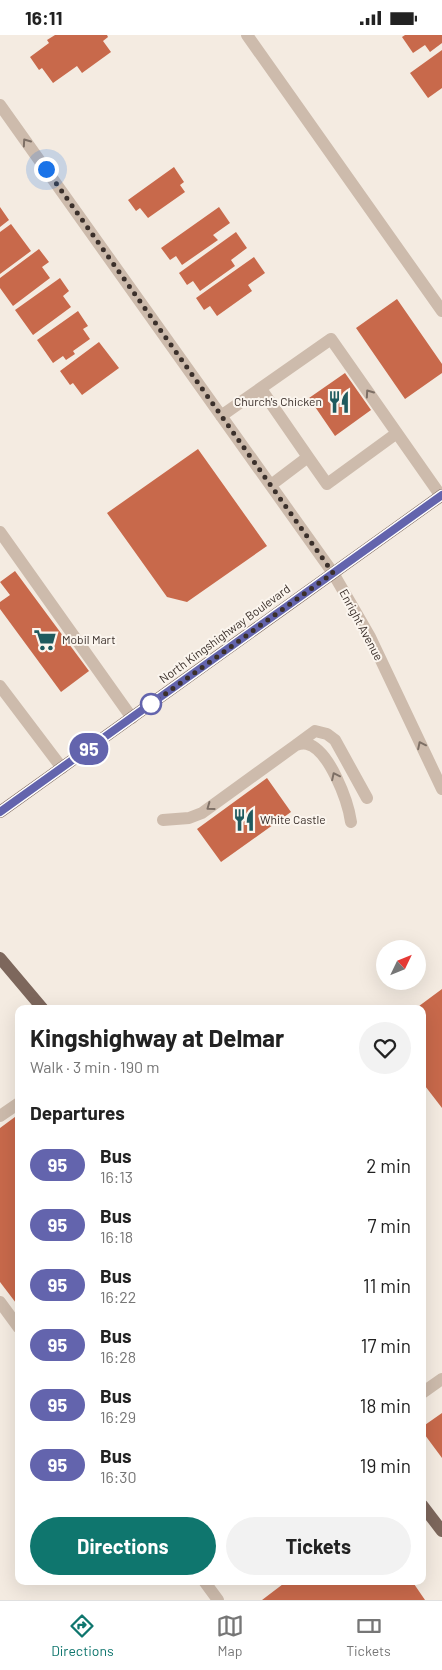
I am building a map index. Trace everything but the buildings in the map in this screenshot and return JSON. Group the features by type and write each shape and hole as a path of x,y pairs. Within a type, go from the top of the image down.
{"main road":[{"name":"North Kingshighway Boulevard","path":"0,812 442,496"},
{"path":"0,958 40,1005"},
{"path":"426,1510 442,1531"}],"street":[{"path":"247,35 442,311"},
{"name":"Enright Avenue","path":"0,105 333,573 370,637 442,789"},
{"path":"221,415 331,339 442,496"},
{"path":"261,389 327,484 397,433"},
{"path":"271,485 308,457"},
{"path":"0,532 132,718"},
{"path":"0,686 62,767"},
{"path":"163,819 189,818 202,813 315,731 327,734 335,740 367,798"},
{"path":"296,745 305,743 315,747 325,756 348,805 351,822"},
{"path":"0,1116 15,1106"},
{"path":"0,1302 15,1323"},
{"path":"426,1390 442,1379"},
{"path":"207,1585 218,1600"}],"bus line":[{"name":"95","path":"0,812 442,495"}],"place":[{"name":"Church's Chicken","path":"339,402"},
{"name":"Mobil Mart","path":"45,640"},
{"name":"White Castle","path":"244,820"}],"route":[{"path":"46,169 333,573 146,708 151,704"}]}
